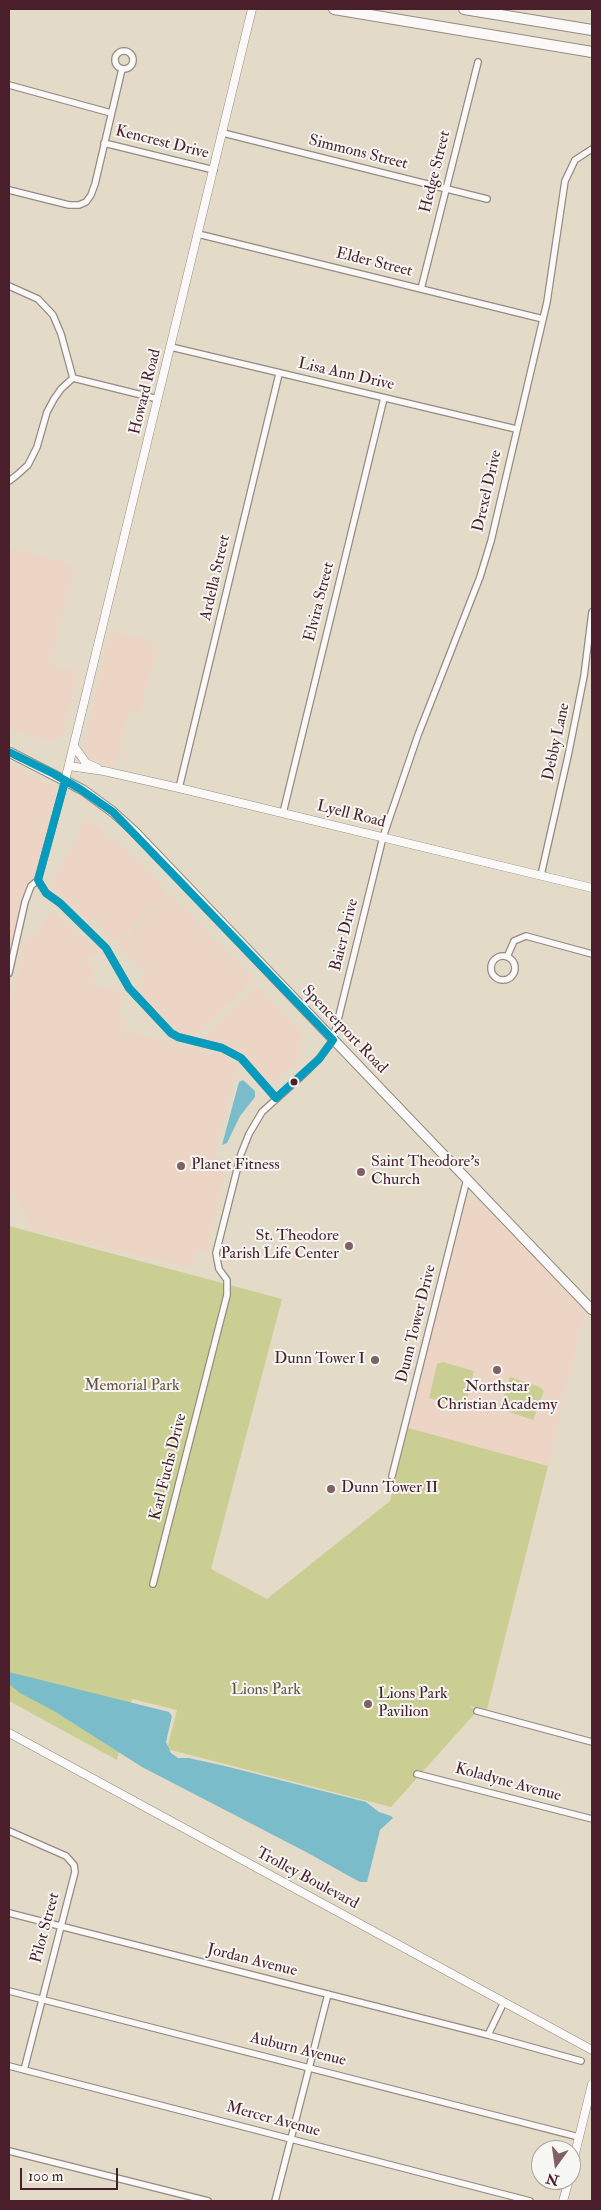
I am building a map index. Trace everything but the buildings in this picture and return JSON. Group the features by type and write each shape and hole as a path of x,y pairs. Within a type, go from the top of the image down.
{"highway":[{"path":"334,9 592,52"},
{"path":"464,9 592,30"}],"main road":[{"name":"Spencerport Road","path":"9,752 66,781 113,812 135,832 592,1310"}],"street":[{"name":"Howard Road","path":"66,781 251,13"},
{"name":"Hedge Street","path":"421,289 478,62"},
{"path":"9,190 69,205 79,205 91,195 122,69"},
{"name":"Kencrest Drive","path":"9,86 112,112"},
{"name":"Simmons Street","path":"223,133 487,199"},
{"name":"Kencrest Drive","path":"104,143 214,170"},
{"name":"Drexel Drive","path":"383,837 418,735 480,577 511,458 516,429 543,320 565,181 576,160 592,149"},
{"name":"Elder Street","path":"198,234 543,320"},
{"path":"9,286 38,299 53,315 61,334 73,378"},
{"name":"Lisa Ann Drive","path":"171,347 516,429"},
{"name":"Ardella Street","path":"180,788 279,374"},
{"path":"73,378 158,399"},
{"path":"9,480 18,475 28,465 37,447 54,399 61,389 73,378"},
{"name":"Elvira Street","path":"283,813 384,398"},
{"name":"Debby Lane","path":"541,875 582,685 592,612"},
{"name":"Lyell Road","path":"74,746 86,763 104,771"},
{"name":"Lyell Road","path":"70,766 104,771 180,788 592,888"},
{"path":"9,973 27,893 38,880 66,781"},
{"name":"Baier Drive","path":"333,1040 383,837"},
{"path":"38,880 46,893 60,903 106,948 129,988 171,1033 178,1037 222,1048 242,1058 276,1098"},
{"path":"507,957 514,941 526,936 592,954"},
{"path":"499,957 507,957 513,962 514,973 506,980 498,979 492,974 491,966 499,957"},
{"name":"Karl Fuchs Drive","path":"153,1584 227,1295 227,1280 219,1269 216,1254 244,1144 262,1112 305,1074 333,1040"},
{"name":"Dunn Tower Drive","path":"392,1476 467,1179"},
{"path":"478,1711 592,1742"},
{"name":"Trolley Boulevard","path":"9,1733 592,2050"},
{"name":"Koladyne Avenue","path":"417,1774 592,1819"},
{"name":"Pilot Street","path":"9,1831 71,1859 75,1872 24,2070"},
{"name":"Jordan Avenue","path":"9,1913 488,2035 581,2061"},
{"name":"Auburn Avenue","path":"9,1991 579,2137"},
{"path":"275,2201 328,1994"},
{"path":"488,2035 504,2002"},
{"name":"Mercer Avenue","path":"9,2066 530,2201"},
{"path":"578,2140 590,2105 592,2084"},
{"path":"9,2150 208,2201"}],"shaded area":[{"path":"9,548 62,561 74,568 50,664 78,672 64,731 59,738 53,741 9,729"},
{"path":"110,632 143,638 157,647 155,662 140,713 128,712 116,766 89,760 83,753"},
{"path":"9,763 52,785 56,793 19,943 9,942"},
{"path":"87,818 144,866 167,892 116,943 97,923 86,918 50,887"},
{"path":"169,893 200,924 147,974 118,945"},
{"path":"53,911 99,952 86,959 94,971 93,985 123,993 118,1017 126,1019 122,1030 223,1055 238,1065 214,1156 228,1159 207,1252 196,1250 191,1268 31,1229 9,1185 9,1006 25,944"},
{"path":"200,925 254,980 194,1037 178,1033 137,990 139,982"},
{"path":"259,986 302,1033 298,1054 303,1058 271,1084 240,1052 224,1045 202,1040"},
{"name":"Northstar Christian Academy","path":"474,1197 585,1311 548,1466 408,1428 466,1202"}],"green space":[{"path":"9,1226 282,1299 211,1569 267,1599 390,1501 408,1428 548,1466 487,1709 469,1706 477,1711 391,1807 167,1749 177,1710 132,1699 117,1760 9,1701"},
{"path":"443,1362 474,1371 467,1398 451,1404 429,1398 437,1364"},
{"path":"510,1377 540,1387 544,1391 533,1420 509,1412 503,1399"}],"water":[{"path":"243,1080 255,1091 255,1097 240,1116 227,1143 222,1145 239,1082"},
{"path":"9,1672 169,1712 172,1716 166,1742 171,1753 178,1758 189,1758 229,1767 366,1802 379,1812 391,1816 393,1818 380,1830 367,1882 360,1882 142,1767 54,1711 20,1693 9,1684"}],"transit line":[{"path":"9,752 54,774 80,789 113,812 333,1040 319,1059 276,1098 241,1058 222,1048 178,1037 171,1033 129,988 106,948 60,903 46,893 38,880 65,781"}],"place":[{"name":"Planet Fitness","path":"181,1166"},
{"name":"Saint Theodore's Church","path":"361,1172"},
{"name":"St. Theodore Parish Life Center","path":"349,1246"},
{"name":"Dunn Tower I","path":"375,1360"},
{"name":"Northstar Christian Academy","path":"497,1370"},
{"name":"Dunn Tower II","path":"331,1489"},
{"name":"Lions Park Pavilion","path":"368,1704"}],"park label":[{"name":"Memorial Park","path":"132,1387"},
{"name":"Lions Park","path":"266,1691"}]}
